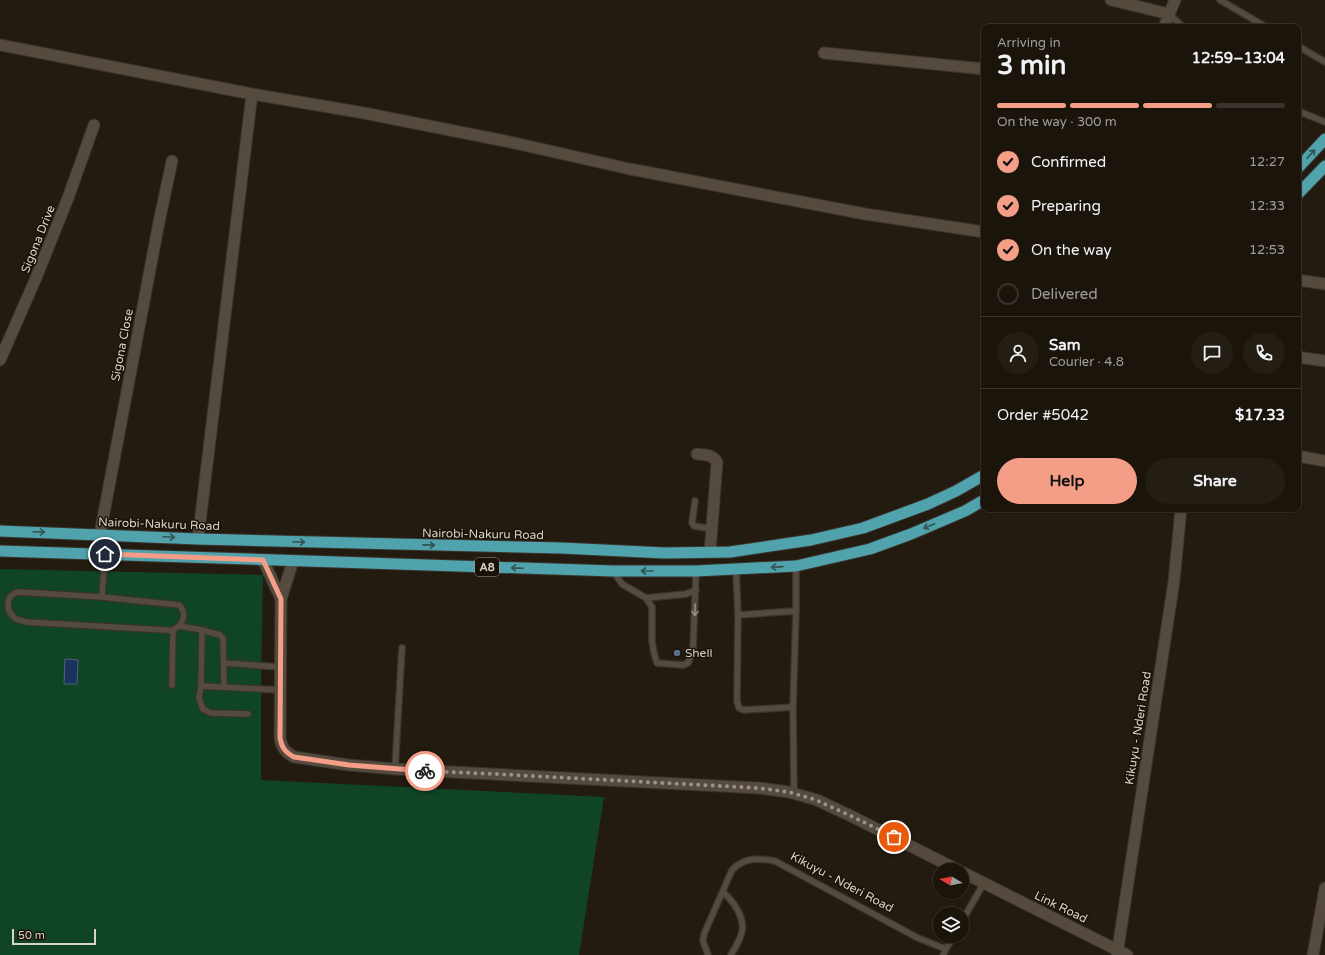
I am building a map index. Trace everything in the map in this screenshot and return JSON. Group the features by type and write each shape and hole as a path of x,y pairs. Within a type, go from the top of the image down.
{"highway":[{"path":"1301,165 1325,139"},
{"path":"1301,191 1325,166"},
{"name":"Nairobi-Nakuru Road","path":"0,531 198,539 561,548 665,553 730,552 811,540 863,528 928,504 956,491 981,475"},
{"name":"A8","path":"0,551 614,572 736,570 796,566 870,549 965,511 981,502"}],"street":[{"path":"1111,0 1169,14"},
{"path":"1165,24 1175,0"},
{"path":"0,45 252,94 364,113 505,141 630,169 865,214 981,232"},
{"path":"824,53 981,69"},
{"path":"198,539 252,94"},
{"name":"Sigona Drive","path":"0,360 36,278 68,198 94,125"},
{"name":"Sigona Close","path":"100,534 158,222 172,162"},
{"path":"1301,280 1325,284"},
{"path":"1301,357 1325,361"},
{"path":"697,454 709,455 717,462 710,552"},
{"path":"1301,457 1325,461"},
{"name":"Kikuyu - Nderi Road","path":"1121,953 1174,581 1181,512"},
{"path":"263,560 281,599"},
{"path":"293,561 281,599 280,738 281,744 286,753 294,757 349,765 395,769 758,788 794,794 816,800 944,863"},
{"name":"Link Road","path":"969,876 1121,953"},
{"path":"1313,955 1325,888"}],"lane":[{"path":"1220,0 1261,24"},
{"path":"1169,14 1180,24"},
{"path":"1301,48 1325,62"},
{"path":"1301,111 1325,122"},
{"path":"695,501 692,523 694,526 712,529"},
{"path":"102,597 105,554"},
{"path":"794,794 793,707 796,566"},
{"path":"736,570 738,615 737,701 739,708 744,710 793,707"},
{"path":"614,572 622,584 646,598 652,607 652,641 657,663 683,665 688,663 693,650 696,571"},
{"path":"646,598 686,594 696,590"},
{"path":"19,592 102,597 180,605 183,608 183,620 179,626 173,630 26,622 17,619 12,615 8,606 10,596 19,592"},
{"path":"738,615 796,611"},
{"path":"179,626 220,635 222,638 224,687"},
{"path":"172,685 173,630"},
{"path":"202,630 200,704 206,711 222,714 248,714"},
{"path":"395,769 402,648"},
{"path":"223,663 280,667"},
{"path":"201,686 280,690"},
{"name":"Kikuyu - Nderi Road","path":"708,955 703,941 704,934 732,870 740,862 761,858 775,861 918,938 946,949"},
{"path":"969,909 984,883"},
{"path":"723,892 731,899 743,924 742,933 731,955"},
{"path":"943,955 950,943"}],"green space":[{"path":"0,569 263,575 261,780 604,797 579,955 0,955"}],"water":[{"path":"65,659 78,660 77,684 64,684"}],"way so far":[{"path":"425,771 758,788 789,792 826,804 894,837"}],"place":[{"name":"Shell","path":"677,653"}],"route":[{"path":"105,554 263,560 281,599 280,738 281,744 286,753 294,757 349,765 425,771"}]}
